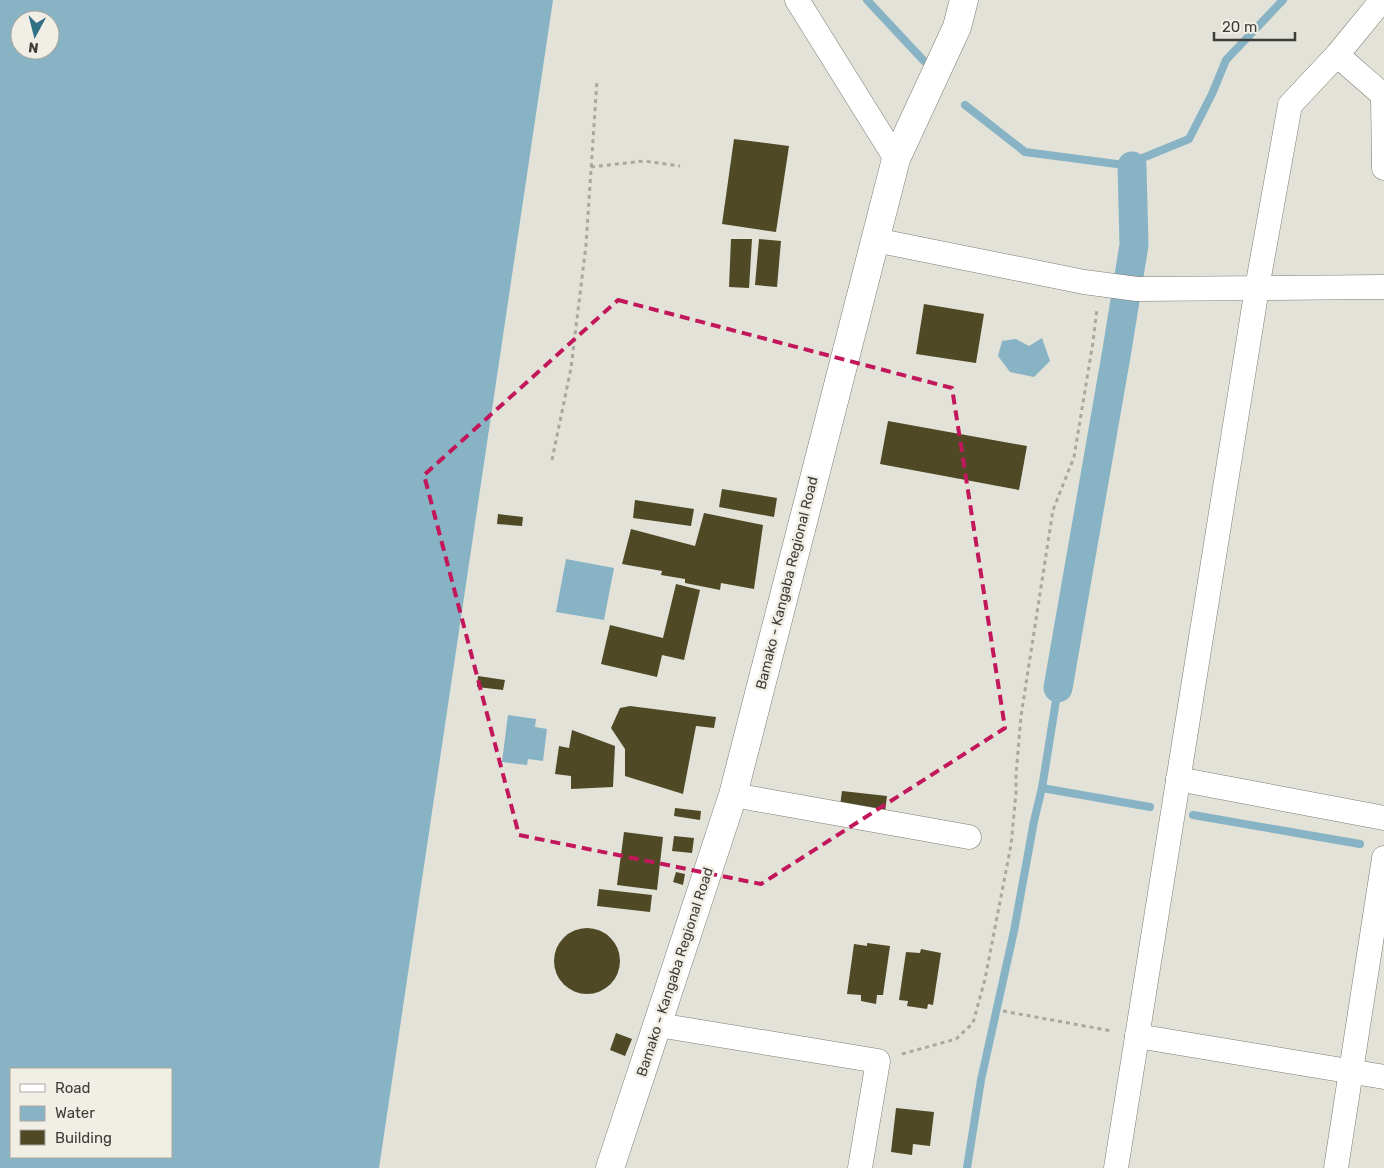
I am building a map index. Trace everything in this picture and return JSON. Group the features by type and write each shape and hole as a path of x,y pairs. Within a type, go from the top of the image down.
{"street":[{"path":"797,0 896,159"},
{"name":"Bamako - Kangaba Regional Road","path":"610,1168 733,795 896,159 952,39 964,0"},
{"path":"1116,1168 1257,288 1290,105 1337,55 1382,0"},
{"path":"1337,55 1384,96 1384,168"},
{"path":"875,240 1092,283 1137,289 1384,287"},
{"path":"1178,778 1384,818"},
{"path":"733,795 969,837"},
{"path":"1336,1168 1384,858"},
{"path":"658,1025 878,1061 860,1168"},
{"path":"1138,1036 1384,1078"}],"path":[{"path":"552,460 571,368 586,245 597,80"},
{"path":"592,167 644,161 680,166"},
{"path":"878,1061 956,1039 972,1023 985,979 1011,845 1021,716 1053,510 1074,457 1093,342 1092,283"},
{"path":"1003,1011 1138,1036"}],"highlighted area":[{"path":"618,300 952,388 1005,728 761,884 519,835 424,475"}],"water":[{"path":"0,0 553,0 379,1168 0,1168"},
{"path":"1042,338 1050,361 1034,377 1010,372 998,356 1002,341 1016,339 1029,346"},
{"path":"566,559 614,568 604,620 556,612"},
{"path":"508,715 536,719 535,727 547,729 543,761 528,759 527,765 502,762"}],"building":[{"path":"734,139 789,146 776,232 722,224"},
{"path":"731,239 752,239 749,288 729,287"},
{"path":"759,239 781,241 777,287 755,285"},
{"path":"924,304 984,314 976,363 916,354"},
{"path":"888,421 1027,446 1019,490 880,464"},
{"path":"722,489 777,498 774,517 719,507"},
{"path":"635,500 694,509 691,526 633,518"},
{"path":"704,513 763,525 754,589 721,583 720,590 685,583 685,579 661,575 662,571 622,564 631,529 695,546"},
{"path":"498,514 523,517 522,526 497,524"},
{"path":"676,584 700,590 684,660 662,655 657,677 601,664 610,625 663,638"},
{"path":"478,676 505,680 503,690 477,687"},
{"path":"630,706 716,717 714,728 696,726 683,794 625,776 625,749 611,728 620,708"},
{"path":"572,730 615,746 613,787 571,789 571,776 555,774 559,746 569,748"},
{"path":"842,791 887,796 885,812 840,806"},
{"path":"675,808 701,811 700,820 674,816"},
{"path":"624,832 663,837 657,890 617,885"},
{"path":"674,836 694,838 692,853 672,851"},
{"path":"676,872 685,874 683,885 673,882"},
{"path":"599,889 652,895 650,912 597,906"},
{"path":"581,928 593,928 605,933 615,943 620,955 618,974 605,989 593,994 581,994 569,989 559,979 554,967 554,955 559,943 569,933"},
{"path":"867,943 890,946 883,995 877,995 876,1004 861,1001 861,995 847,994 854,944 867,946"},
{"path":"921,949 941,953 933,1005 928,1004 927,1009 907,1006 908,1001 899,1000 906,952 920,953"},
{"path":"616,1033 632,1039 625,1056 610,1050"},
{"path":"896,1108 934,1112 930,1146 913,1144 912,1155 891,1152"}],"waterway":[{"path":"867,0 924,61"},
{"path":"965,105 1025,152 1132,166 1140,159 1189,139 1212,94 1226,60 1283,0"},
{"path":"1058,688 1134,245 1132,166"},
{"path":"967,1168 981,1080 1014,931 1034,821 1042,788 1058,688"},
{"path":"1042,788 1150,807"},
{"path":"1193,815 1360,844"}]}
